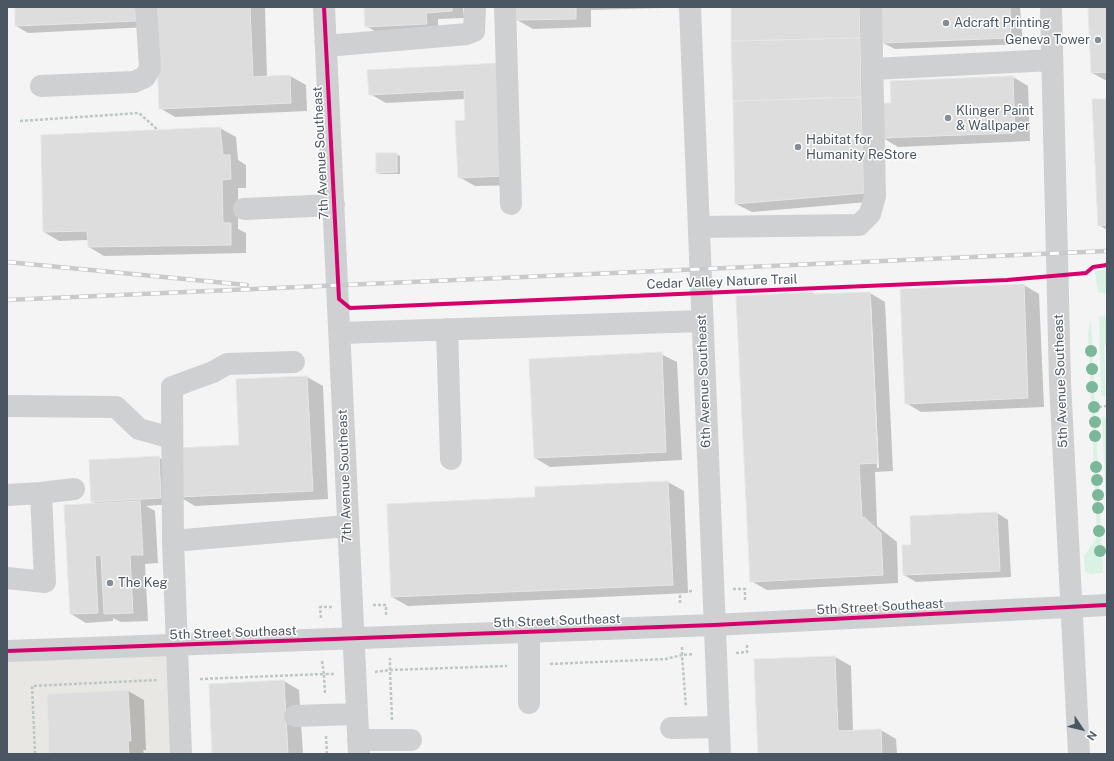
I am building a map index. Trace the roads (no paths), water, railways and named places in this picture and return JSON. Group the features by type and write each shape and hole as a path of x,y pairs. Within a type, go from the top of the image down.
{"street":[{"path":"41,86 134,82 145,77 150,68 146,7"},
{"name":"7th Avenue Southeast","path":"324,7 358,747"},
{"path":"326,46 467,34 474,31 475,7"},
{"path":"505,7 511,204"},
{"name":"6th Avenue Southeast","path":"690,7 720,754"},
{"path":"699,228 859,225 870,214 875,196 871,7"},
{"name":"5th Avenue Southeast","path":"1051,7 1060,382 1079,754"},
{"path":"873,69 1052,60"},
{"path":"244,209 334,206"},
{"path":"340,333 702,321"},
{"path":"447,329 451,460"},
{"path":"181,754 173,541 172,387 213,372 227,364 294,362"},
{"path":"7,406 116,407 139,429 172,438"},
{"path":"7,494 41,494 74,489"},
{"path":"7,578 45,582 41,494"},
{"path":"173,541 347,526"},
{"name":"5th Street Southeast","path":"7,651 714,625 1107,605"},
{"path":"529,632 530,703"},
{"path":"295,716 356,714"},
{"path":"670,728 718,727"},
{"path":"358,747 411,740"}],"railway":[{"path":"7,300 1107,251"},
{"path":"7,262 247,285"}],"place":[{"name":"Adcraft Printing","path":"946,23"},
{"name":"Geneva Tower","path":"1098,40"},
{"name":"Klinger Paint & Wallpaper","path":"948,118"},
{"name":"Habitat for Humanity ReStore","path":"798,147"},
{"name":"The Keg","path":"110,583"}]}
